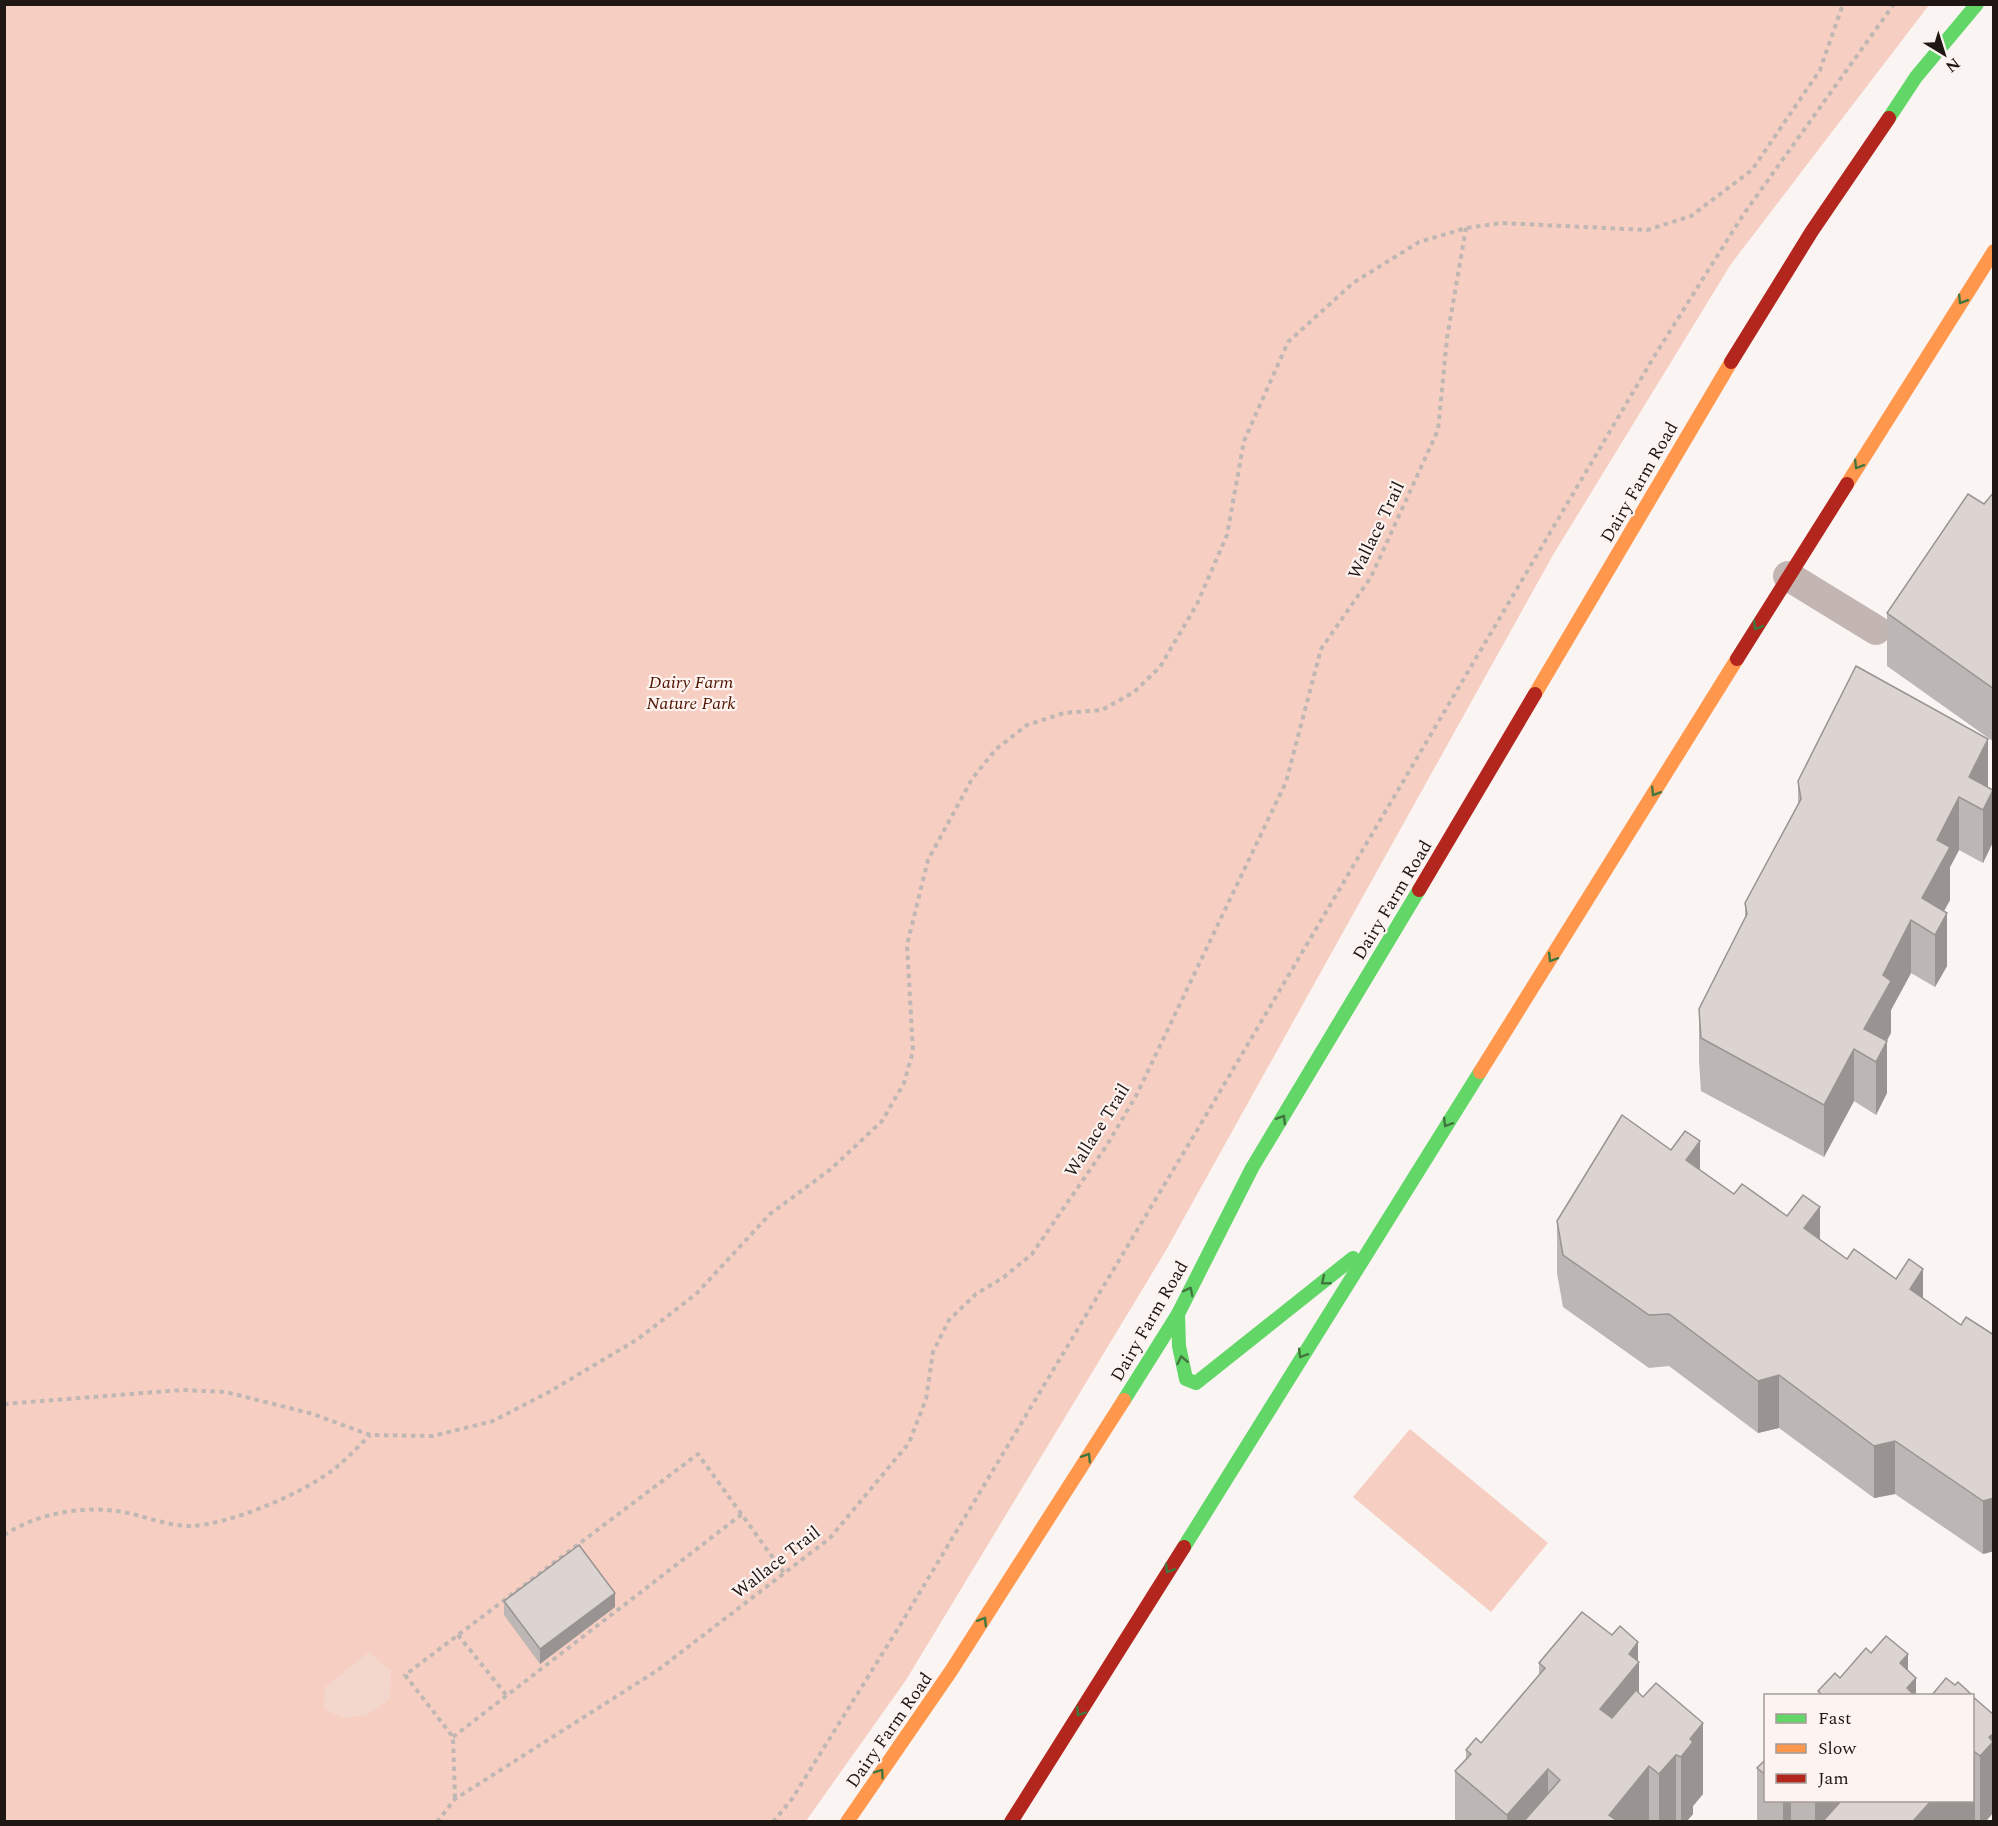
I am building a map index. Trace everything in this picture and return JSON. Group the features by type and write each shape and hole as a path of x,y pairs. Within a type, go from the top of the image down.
{"main road":[{"name":"Dairy Farm Road","path":"847,1821 951,1671 1178,1314 1252,1168 1485,780 1703,407 1812,231 1916,77 1977,4"},
{"path":"1011,1821 1112,1663 1199,1519 1788,576 1994,251"},
{"path":"1178,1314 1179,1346 1186,1379 1196,1383 1371,1244"}],"lane":[{"path":"1788,576 1876,630"}],"path":[{"path":"4,1404 181,1390 226,1392 313,1414 370,1436 433,1436 494,1421 549,1392 638,1339 696,1294 770,1214 831,1169 882,1121 904,1083 913,1051 908,945 928,860 972,779 996,749 1027,725 1064,712 1102,710 1134,693 1160,667 1197,604 1227,535 1244,441 1288,342 1353,283 1419,243 1466,228 1502,224 1647,230 1691,216 1752,170 1820,70 1843,4"},
{"path":"773,1821 792,1799 911,1606 1205,1117 1655,355 1743,216 1894,4"},
{"name":"Wallace Trail","path":"437,1821 455,1799 658,1670 830,1538 909,1443 926,1399 933,1352 949,1320 976,1294 1004,1277 1032,1254 1107,1145 1136,1096 1286,782 1321,649 1371,577 1438,430 1447,338 1466,228"},
{"path":"4,1534 20,1525 92,1508 124,1512 189,1526 213,1523 285,1499 329,1473 370,1436"},
{"path":"455,1799 453,1737 405,1675 698,1454 784,1573"},
{"path":"453,1737 741,1514"},
{"path":"458,1635 507,1696"}],"green space":[{"name":"Dairy Farm Nature Park","path":"5,5 1929,5 1731,264 1553,555 1165,1252 906,1680 806,1821 5,1822"},
{"path":"1410,1429 1548,1543 1491,1612 1353,1497"}],"shaded area":[{"path":"369,1652 391,1671 390,1699 367,1715 343,1718 324,1709 325,1687"}],"building":[{"path":"1994,492 1994,689 1887,613 1968,494 1984,504"},
{"path":"1856,666 1988,739 1969,777 1993,790 1983,810 1959,797 1937,840 1950,847 1922,898 1947,913 1935,935 1911,920 1883,975 1891,981 1864,1029 1887,1041 1876,1062 1854,1049 1824,1105 1701,1038 1699,1009 1747,914 1745,903 1801,799 1798,781"},
{"path":"1622,1115 1671,1150 1685,1131 1700,1141 1686,1160 1734,1194 1742,1184 1787,1216 1803,1195 1820,1207 1804,1228 1847,1259 1854,1249 1896,1279 1909,1259 1923,1269 1910,1289 1961,1325 1966,1317 1994,1335 1994,1498 1983,1501 1895,1441 1874,1446 1779,1375 1758,1381 1669,1314 1649,1315 1563,1255 1557,1221"},
{"path":"579,1545 615,1593 540,1649 504,1601"},
{"path":"1582,1612 1612,1635 1620,1626 1638,1642 1629,1654 1639,1662 1600,1709 1612,1718 1636,1690 1643,1697 1656,1683 1703,1723 1690,1739 1693,1742 1681,1757 1676,1755 1659,1774 1649,1766 1609,1815 1617,1821 1524,1821 1560,1780 1548,1769 1507,1815 1455,1771 1471,1754 1466,1750 1476,1738 1481,1743 1545,1668 1539,1663"},
{"path":"1886,1636 1908,1654 1900,1663 1916,1678 1907,1688 1913,1694 1821,1694 1818,1691 1835,1673 1840,1678 1866,1648 1871,1653"},
{"path":"1946,1678 1955,1685 1958,1682 1971,1694 1933,1694"},
{"path":"1974,1698 1994,1715 1994,1733 1989,1737 1993,1742 1980,1756 1975,1752"},
{"path":"1764,1761 1764,1773 1757,1768"},
{"path":"1840,1802 1930,1802 1913,1821 1823,1821"}],"traffic: fast":[{"path":"1889,118 1916,77 1977,4"},
{"path":"1124,1400 1178,1314 1252,1168 1419,890"},
{"path":"1184,1547 1480,1072"},
{"path":"1178,1314 1179,1346 1186,1379 1196,1383 1353,1258"}],"traffic: slow":[{"path":"1847,484 1994,251"},
{"path":"1535,694 1731,362"},
{"path":"1480,1072 1737,659"},
{"path":"847,1822 951,1671 1124,1400"}],"traffic: jam":[{"path":"1731,362 1812,231 1889,118"},
{"path":"1737,659 1847,484"},
{"path":"1419,890 1535,694"},
{"path":"1011,1822 1184,1547"}]}
